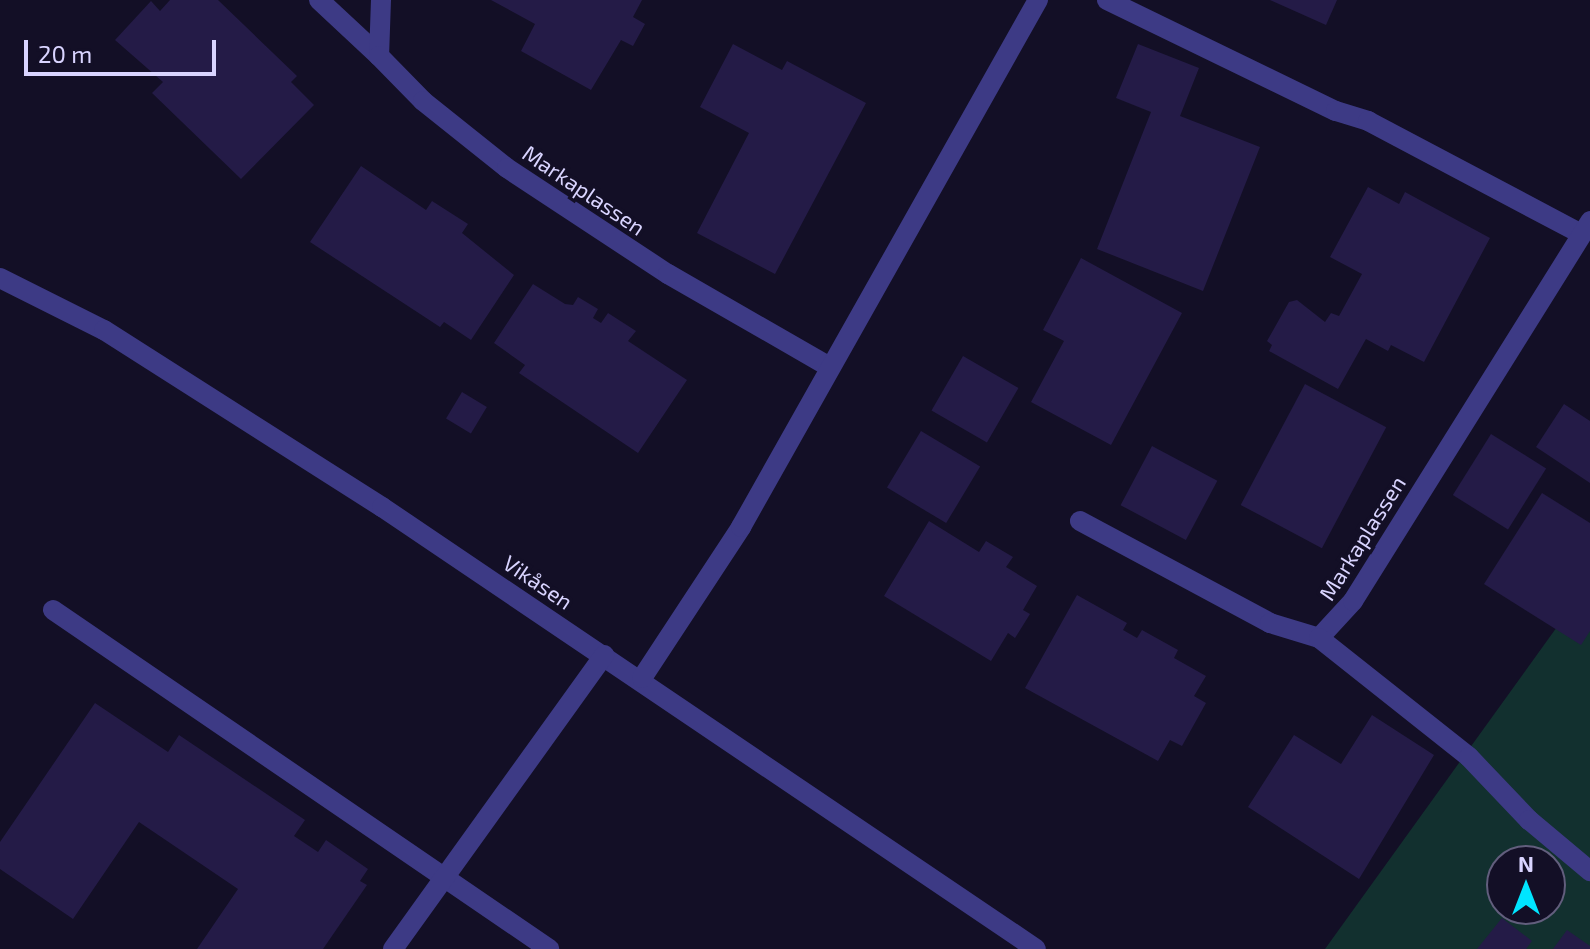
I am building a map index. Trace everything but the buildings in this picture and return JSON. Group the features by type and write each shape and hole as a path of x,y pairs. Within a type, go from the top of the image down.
{"street":[{"name":"Markaplassen","path":"319,0 423,101 507,168 668,274 830,367"},
{"path":"379,56 381,0"},
{"path":"642,678 741,527 1038,0"},
{"name":"Markaplassen","path":"1107,0 1336,111 1368,121 1586,227 1353,601 1319,638"},
{"name":"Vikåsen","path":"0,278 104,330 642,678 1036,949"},
{"path":"1080,521 1270,623 1319,638 1469,757 1529,820 1590,871"},
{"path":"53,610 549,949"},
{"path":"393,949 442,876 604,655"}],"green space":[{"path":"1590,581 1590,949 1325,949"}]}
